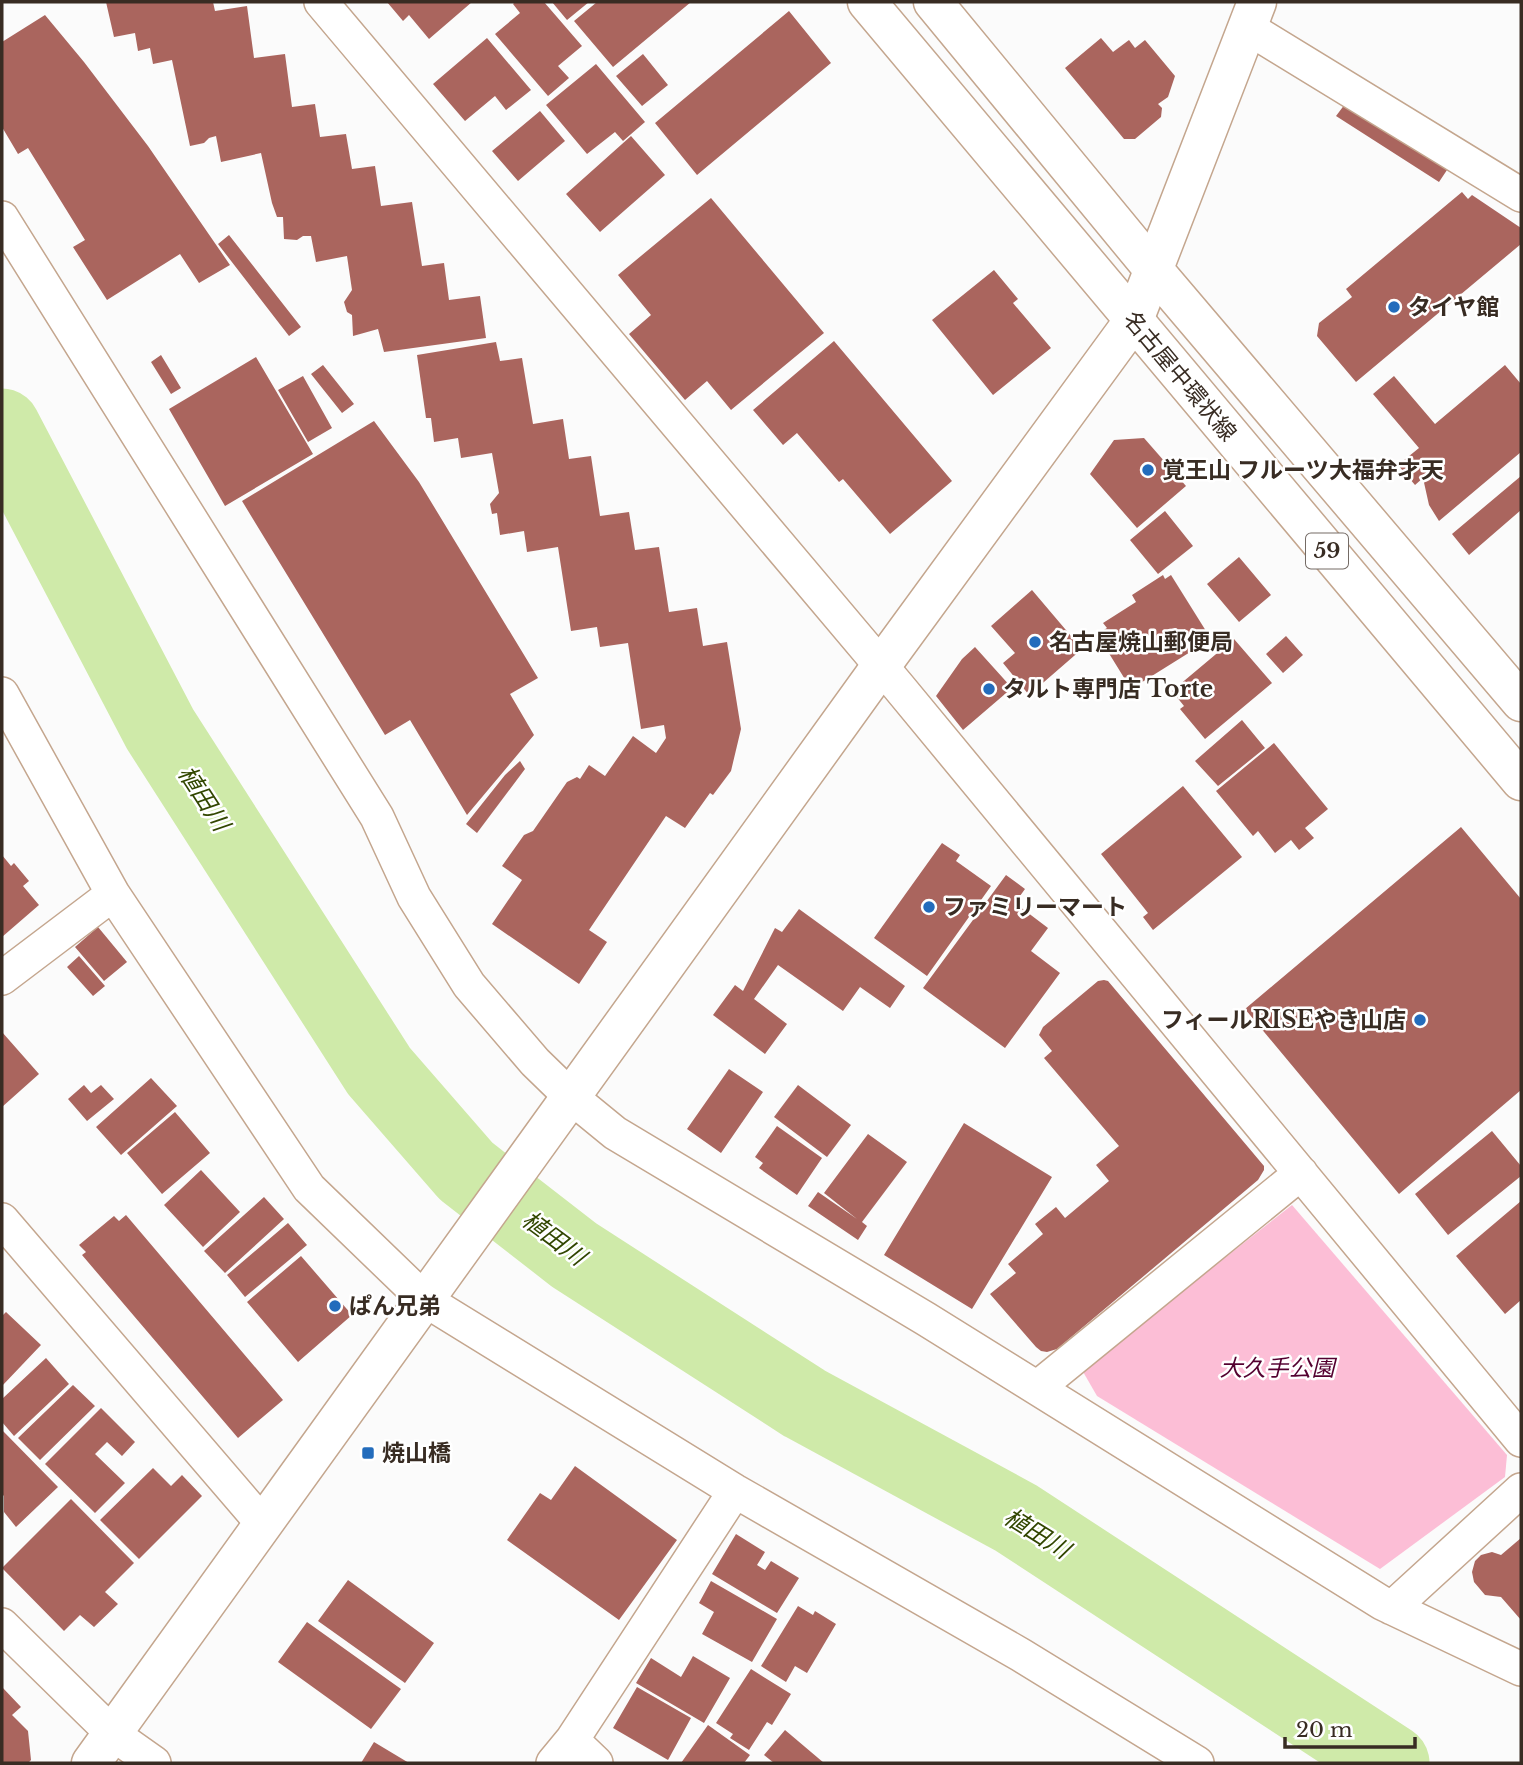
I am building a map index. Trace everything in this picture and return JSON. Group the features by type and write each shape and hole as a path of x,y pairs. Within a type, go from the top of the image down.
{"street":[{"path":"321,2 881,666 1521,1440"},
{"name":"名古屋中環状線","path":"867,2 1521,781"},
{"name":"59","path":"933,2 1153,269 1521,702"},
{"path":"102,1749 881,666 1134,320 1252,15 1521,195"},
{"path":"2,218 377,817 414,897 469,985 535,1062 570,1098 615,1133 926,1319 1382,1603 1521,1669"},
{"path":"2,694 113,894 309,1188 431,1291 734,1491 1021,1655 1197,1763"},
{"path":"2,978 113,894"},
{"path":"1037,1388 1301,1173"},
{"path":"2,1220 263,1524"},
{"path":"1392,1608 1521,1490"},
{"path":"596,1763 563,1752 734,1491"},
{"path":"2,1625 102,1749 154,1763"}],"green space":[{"name":"大久手公園","path":"1292,1205 1507,1455 1505,1477 1380,1569 1097,1396 1082,1370"}],"building":[{"path":"106,2 213,2 215,11 247,6 254,58 285,54 292,107 315,104 320,137 346,134 352,169 375,166 381,206 412,202 422,266 444,263 449,300 480,296 486,338 384,352 378,329 353,336 352,315 347,312 344,302 352,290 347,256 316,262 311,236 303,236 297,240 284,239 283,217 277,217 272,203 261,153 221,162 216,136 204,143 190,146 172,60 153,64 150,48 138,51 135,33 114,37"},
{"path":"387,2 472,2 429,39 409,15 403,21"},
{"path":"544,2 582,46 558,66 569,78 548,96 495,34 520,13 513,4"},
{"path":"552,2 589,2 567,20"},
{"path":"597,2 691,2 613,67 574,21"},
{"path":"789,11 831,63 697,175 655,123"},
{"path":"45,15 148,146 230,265 199,283 180,254 107,300 73,247 85,240 28,148 18,154 2,127 2,42"},
{"path":"487,38 531,90 506,110 495,96 465,121 433,84"},
{"path":"1101,38 1113,52 1129,40 1135,48 1145,40 1175,76 1168,97 1158,104 1162,108 1161,117 1135,139 1124,139 1065,68"},
{"path":"643,54 668,85 642,106 616,76"},
{"path":"596,64 645,122 623,141 615,132 587,154 546,105"},
{"path":"1345,104 1447,170 1439,182 1336,116"},
{"path":"540,111 565,141 518,181 492,151"},
{"path":"631,136 665,175 600,232 566,194"},
{"path":"1462,192 1468,199 1472,195 1521,228 1521,244 1356,382 1317,336 1319,323 1352,297 1346,289"},
{"path":"711,198 824,333 731,410 707,381 685,400 629,334 651,315 618,275"},
{"path":"229,235 301,327 289,336 218,244"},
{"path":"994,270 1018,299 1013,303 1051,348 993,395 932,320"},
{"path":"834,341 952,481 890,534 843,479 839,482 797,433 783,445 753,410"},
{"path":"496,342 500,361 522,358 533,424 563,419 569,459 591,456 600,516 629,512 635,550 659,547 669,612 697,608 703,646 727,642 741,729 731,771 713,795 710,793 685,828 666,816 589,930 607,942 579,984 492,924 522,880 502,866 524,835 533,831 567,782 577,777 580,779 589,765 605,776 633,736 656,753 666,738 664,725 641,729 628,643 600,647 597,627 571,631 558,547 527,552 524,531 500,535 497,513 492,514 490,504 499,493 492,453 461,458 458,438 434,442 431,418 426,418 417,355"},
{"path":"161,355 181,388 171,394 151,362"},
{"path":"256,357 313,454 225,506 169,409"},
{"path":"323,365 354,404 342,413 311,374"},
{"path":"1505,365 1521,384 1521,452 1439,521 1429,505 1423,478 1415,485 1398,465 1419,448 1373,394 1394,376 1435,424"},
{"path":"303,376 332,428 308,442 278,390"},
{"path":"374,421 419,482 538,678 510,694 534,735 467,815 410,720 385,735 242,501"},
{"path":"1144,438 1186,486 1137,528 1090,474 1114,440"},
{"path":"1521,476 1521,510 1469,555 1452,534"},
{"path":"1165,511 1193,546 1158,574 1130,540"},
{"path":"1239,557 1271,595 1239,622 1207,584"},
{"path":"1163,575 1165,579 1171,575 1211,639 1131,689 1097,634 1107,628 1103,623 1136,602 1132,595"},
{"path":"1032,590 1082,649 1029,695 1003,663 1015,653 991,626"},
{"path":"1286,636 1303,655 1283,673 1266,654"},
{"path":"1234,639 1272,683 1205,739 1180,709 1184,706 1172,691"},
{"path":"975,647 1012,688 963,730 936,696 962,659"},
{"path":"1242,720 1265,748 1218,786 1195,761"},
{"path":"1274,743 1328,809 1305,828 1314,838 1299,850 1291,840 1275,853 1258,831 1253,836 1216,791"},
{"path":"520,761 525,769 477,833 466,824 505,775"},
{"path":"1183,786 1242,857 1153,930 1143,917 1148,913 1101,854"},
{"path":"1461,827 1521,899 1521,1090 1399,1194 1245,1009"},
{"path":"942,843 960,855 956,861 991,886 927,976 874,938"},
{"path":"2,855 11,866 14,863 29,881 23,886 39,905 2,937"},
{"path":"1006,875 1025,889 1015,903 1048,928 1031,951 1060,973 1005,1048 923,988"},
{"path":"799,909 905,986 890,1008 860,987 843,1011 778,965 754,999 787,1024 765,1054 713,1015 735,985 743,991 775,928 782,932"},
{"path":"98,927 127,962 104,981 75,947"},
{"path":"79,956 105,986 93,996 67,967"},
{"path":"1098,981 1108,981 1264,1166 1264,1170 1258,1180 1057,1349 1047,1352 1036,1347 990,1294 1016,1273 1008,1264 1043,1234 1035,1224 1056,1207 1065,1218 1109,1181 1096,1165 1119,1146 1044,1058 1052,1051 1039,1035 1043,1027"},
{"path":"2,1032 39,1074 2,1107"},
{"path":"729,1069 763,1092 721,1153 687,1129"},
{"path":"151,1078 177,1106 121,1155 96,1127"},
{"path":"84,1085 91,1093 101,1085 114,1099 87,1121 68,1099"},
{"path":"798,1085 851,1125 827,1157 774,1117"},
{"path":"175,1112 210,1153 162,1194 127,1153"},
{"path":"964,1123 1052,1177 972,1309 884,1255"},
{"path":"777,1126 822,1158 797,1195 759,1168 763,1163 755,1157"},
{"path":"1492,1131 1521,1166 1521,1176 1448,1235 1415,1194"},
{"path":"868,1134 907,1162 862,1222 867,1226 858,1240 808,1206 818,1192 857,1219 824,1193"},
{"path":"201,1170 240,1212 203,1247 164,1205"},
{"path":"264,1197 284,1219 225,1273 204,1251"},
{"path":"1521,1201 1521,1300 1505,1314 1456,1256"},
{"path":"126,1215 283,1400 238,1438 82,1255 86,1252 79,1245 114,1216 119,1221"},
{"path":"288,1223 307,1245 245,1297 227,1275"},
{"path":"301,1256 352,1315 298,1362 247,1302"},
{"path":"6,1312 41,1345 2,1386 2,1316"},
{"path":"46,1358 69,1384 14,1436 2,1422 2,1399"},
{"path":"73,1385 95,1406 40,1460 18,1438"},
{"path":"101,1408 135,1442 122,1456 107,1442 95,1454 125,1483 95,1513 45,1464"},
{"path":"2,1430 58,1487 16,1527 4,1512"},
{"path":"575,1466 677,1540 619,1620 507,1540 540,1493 551,1500"},
{"path":"153,1468 171,1486 182,1475 202,1496 139,1559 100,1520"},
{"path":"71,1499 134,1563 105,1592 118,1604 94,1627 80,1615 64,1631 2,1568"},
{"path":"736,1534 765,1552 757,1565 765,1570 771,1561 799,1578 777,1613 712,1574"},
{"path":"1521,1538 1521,1620 1501,1597 1485,1595 1474,1582 1472,1572 1475,1561 1481,1555 1492,1552 1501,1555"},
{"path":"348,1580 434,1643 405,1683 318,1621"},
{"path":"711,1581 777,1619 752,1662 702,1634 714,1612 699,1603"},
{"path":"798,1606 813,1615 815,1611 836,1624 807,1673 795,1666 786,1682 761,1666"},
{"path":"307,1622 401,1689 371,1729 278,1662"},
{"path":"693,1656 730,1678 704,1723 636,1683 651,1658 681,1677"},
{"path":"751,1669 791,1694 772,1725 767,1722 749,1750 730,1738 733,1734 716,1723"},
{"path":"2,1687 21,1707 12,1715 28,1731 31,1760 28,1763 2,1763"},
{"path":"637,1687 691,1718 668,1760 613,1728"},
{"path":"708,1725 750,1755 744,1763 681,1763"},
{"path":"785,1730 824,1763 774,1763 764,1755"},
{"path":"374,1742 409,1763 361,1763"}],"waterway":[{"name":"植田川","path":"2,427 160,729 379,1071 466,1171 574,1255 804,1403 1016,1518 1391,1763"}],"place":[{"name":"タイヤ館","path":"1394,307"},
{"name":"覚王山 フルーツ大福弁才天","path":"1148,470"},
{"name":"名古屋焼山郵便局","path":"1035,642"},
{"name":"タルト専門店 Torte","path":"989,689"},
{"name":"ファミリーマート","path":"929,907"},
{"name":"フィールRISEやき山店","path":"1420,1020"},
{"name":"ぱん兄弟","path":"335,1306"},
{"name":"焼山橋","path":"368,1453"}]}
